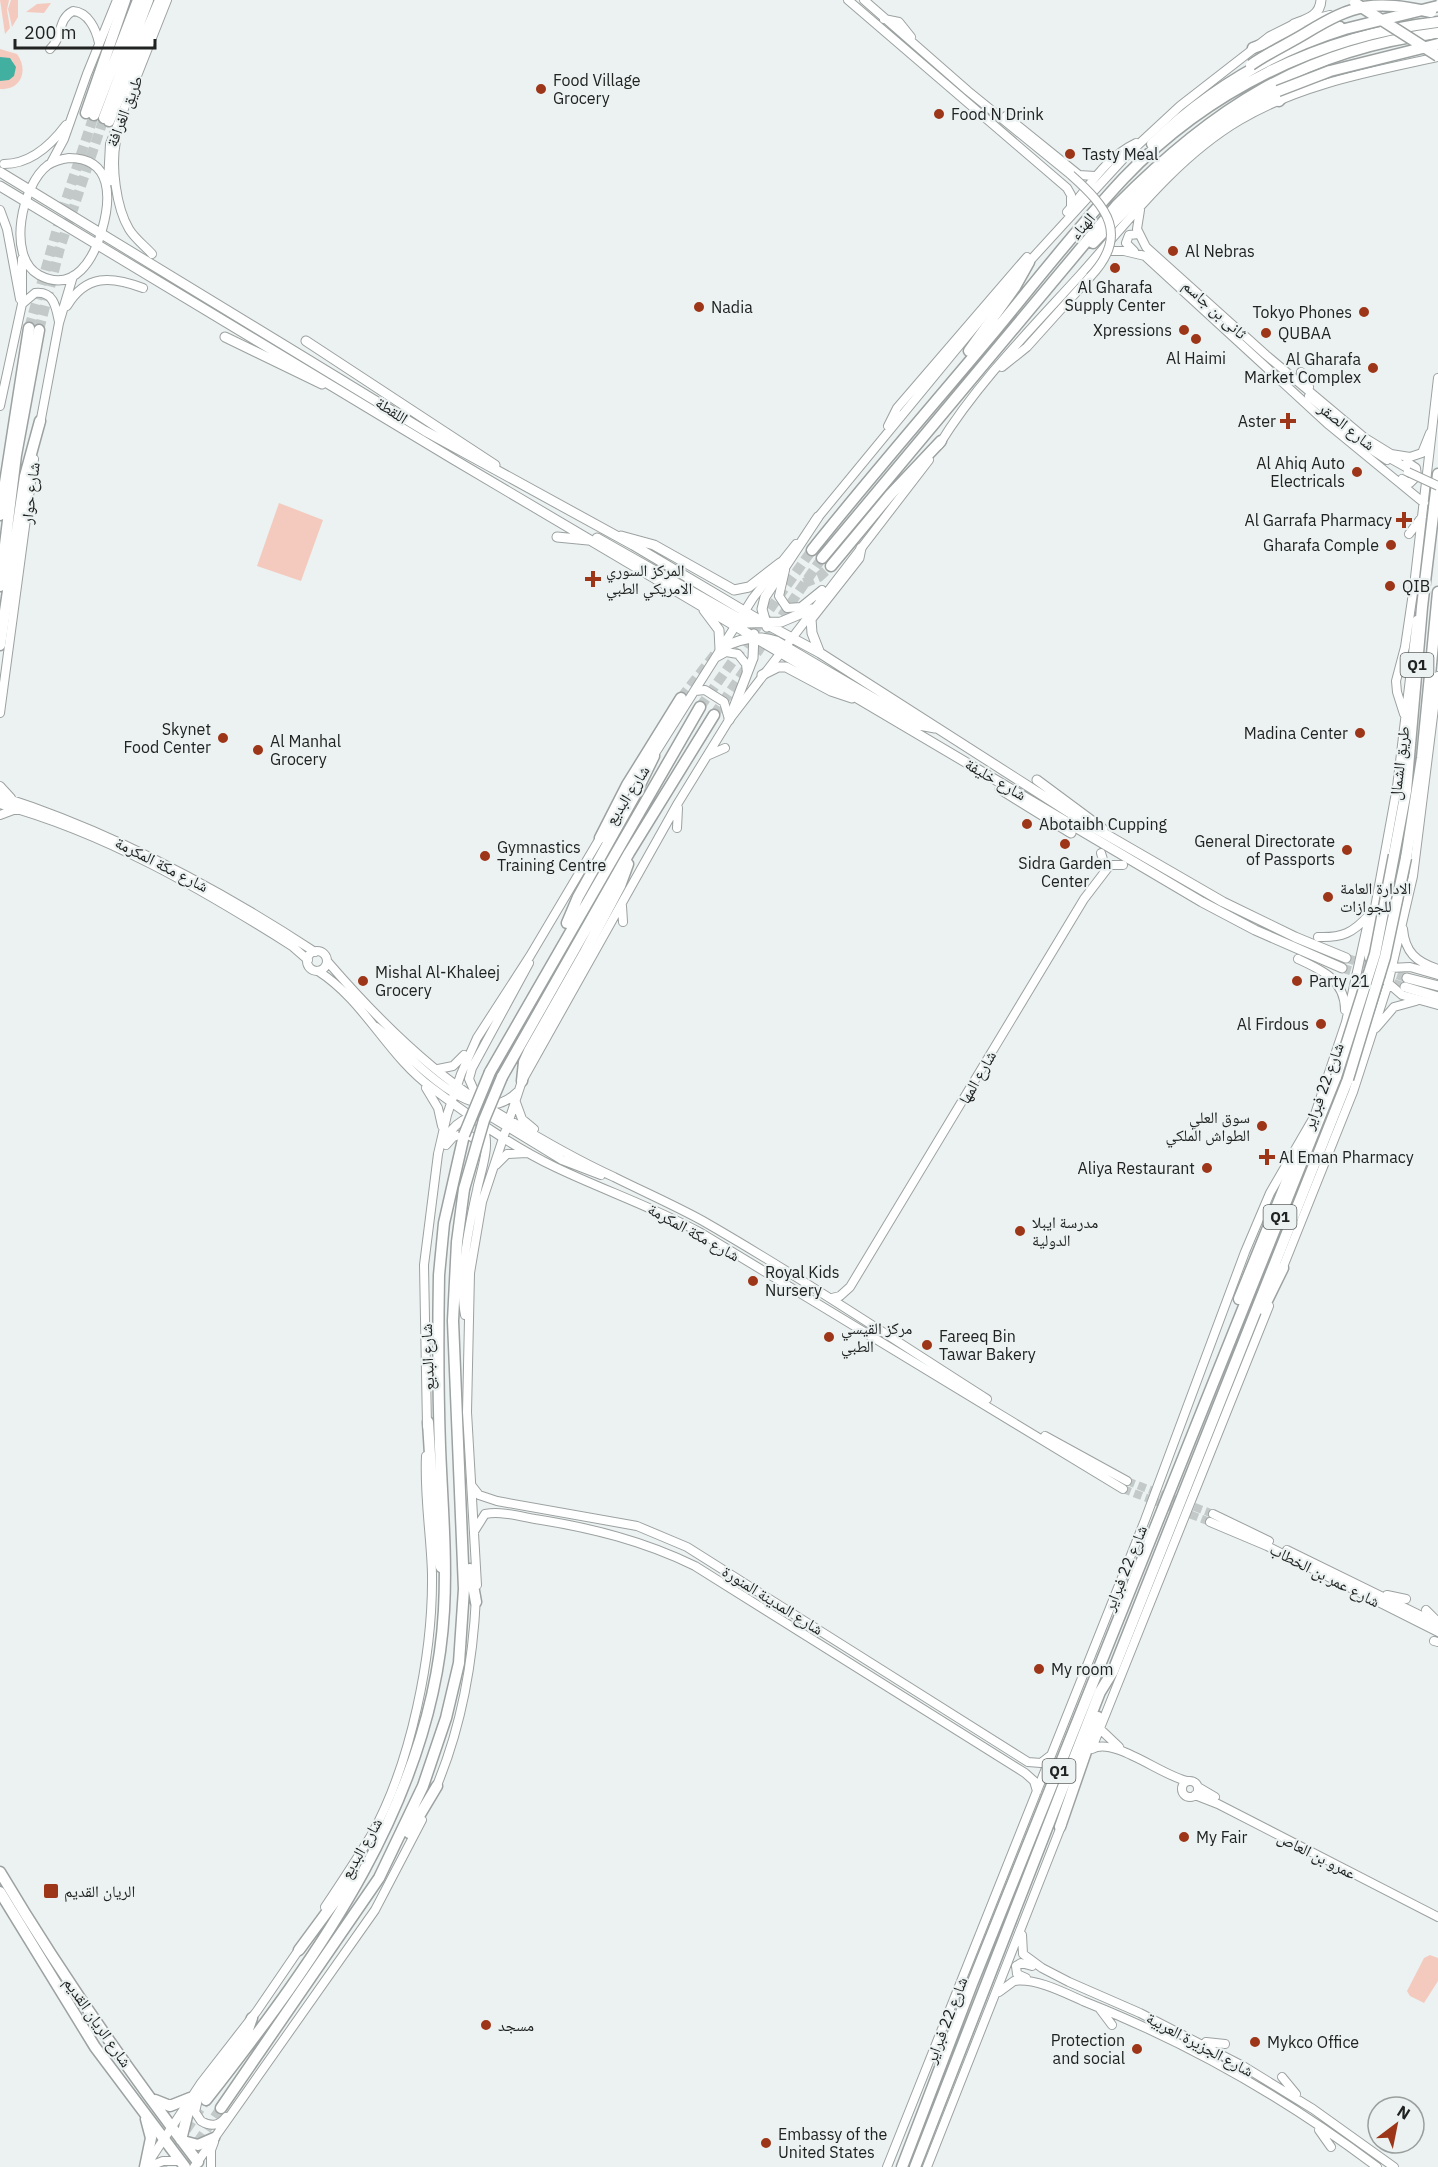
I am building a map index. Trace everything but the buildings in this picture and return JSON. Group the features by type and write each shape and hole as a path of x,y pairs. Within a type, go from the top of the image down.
{"highway":[{"path":"102,117 125,0"},
{"name":"طريق الغرافة","path":"102,117 138,0"},
{"name":"طريق الغرافة","path":"102,117 148,0"},
{"path":"102,117 160,0"},
{"path":"1352,0 1372,16 1421,43 1434,57"},
{"path":"1394,0 1438,14"},
{"path":"1124,178 1134,161 1180,117 1247,69 1331,17 1354,6 1386,3 1409,6"},
{"path":"1247,69 1302,44 1345,30 1438,7"},
{"name":"الهناء","path":"822,558 1117,205 1192,135 1250,94 1326,58 1438,22"},
{"path":"1253,48 1305,30 1385,24 1405,32 1391,45 1314,70 1279,96"},
{"name":"الهناء","path":"812,550 966,363 1124,178 1185,125 1272,68 1330,45 1405,32 1438,33"},
{"path":"1068,264 1082,256 1157,177 1187,150 1222,124 1330,71 1438,44"},
{"path":"966,363 969,351 1015,287 1029,261"},
{"name":"شارع حوار","path":"0,515 34,329 0,586"},
{"path":"0,645 25,477 40,421"},
{"path":"831,566 894,490 941,441"},
{"name":"طريق الشمال","path":"1400,857 1422,607 1438,474"},
{"name":"طريق الشمال","path":"1400,857 1422,758 1438,592"},
{"path":"1435,705 1433,694 1436,614"},
{"path":"600,838 627,785 681,698"},
{"name":"شارع البديع","path":"203,2096 308,1960 354,1889 379,1843 412,1766 430,1698 441,1638 444,1572 439,1285 444,1223 452,1183 470,1119 490,1072 567,934 700,707"},
{"name":"شارع البديع","path":"221,2108 340,1938 394,1851 428,1773 455,1683 462,1638 464,1578 453,1321 454,1272 464,1189 484,1120 502,1077 629,853 714,715"},
{"path":"567,934 568,920 575,904 654,756"},
{"path":"520,1086 523,1066 529,1051 620,886 629,853"},
{"name":"شارع 22 فبراير","path":"915,2167 1096,1702 1113,1671 1237,1356 1342,1078 1385,957 1400,857"},
{"name":"شارع 22 فبراير","path":"902,2164 1223,1357 1342,1078"},
{"path":"1223,1357 1225,1339 1246,1279 1304,1139"},
{"path":"1237,1356 1283,1268"},
{"path":"428,1422 436,1552 444,1572"},
{"path":"461,1535 467,1546 476,1602"},
{"path":"1060,1827 1113,1671"},
{"path":"340,1938 372,1899 437,1786"},
{"path":"299,1950 328,1913 367,1855 379,1843"},
{"name":"شارع الريان القديم","path":"0,1872 84,2004 151,2095 189,2165"},
{"name":"شارع الريان القديم","path":"0,1892 86,2032 141,2108 172,2134 189,2165"},
{"path":"172,2134 203,2096 247,2032 252,2018"},
{"path":"86,2032 172,2134 198,2145 218,2134"},
{"path":"151,2095 170,2106 190,2098"},
{"path":"141,2108 151,2138 146,2167"}],"main road":[{"path":"0,406 21,307 24,275 20,230 27,203 40,175 60,147 117,0"},
{"name":"طريق الغرافة","path":"73,276 90,262 98,245 109,204 109,152 102,117 167,0"},
{"path":"848,0 1067,188 1072,199 1071,208"},
{"path":"865,0 874,10 1075,175 1098,200 1110,225 1108,252 1090,277 1027,347 1010,363 998,369"},
{"path":"1294,24 1316,14 1321,7 1321,0"},
{"name":"الهناء","path":"818,517 1029,261 1143,140 1180,106 1253,48 1277,31 1294,24 1362,4 1391,2 1438,7"},
{"path":"51,49 58,41 64,17 73,11 86,16 96,31 99,43"},
{"path":"872,19 876,32"},
{"path":"892,45 903,45"},
{"path":"1434,57 1438,63"},
{"name":"الهناء","path":"837,577 998,369 1142,206 1215,138 1279,96 1350,75 1434,57"},
{"path":"102,117 114,154 122,213 130,231 152,254"},
{"path":"2,168 43,150 71,118"},
{"path":"886,434 897,408 1071,208 1095,176 1122,151 1143,140"},
{"path":"50,164 69,158 85,160 100,171 109,190"},
{"name":"اللقطة","path":"2,168 31,192 425,431 615,536 739,618 755,637 782,649"},
{"path":"1075,175 1088,178 1095,176"},
{"path":"1067,188 1079,186 1075,175"},
{"name":"اللقطة","path":"0,186 698,603 739,618 766,624 791,637"},
{"path":"1135,252 1128,247 1126,238 1129,234 1139,234 1137,219 1142,206"},
{"path":"0,210 7,229 21,307"},
{"name":"ثانى بن جاسم","path":"1139,234 1146,247 1243,331 1266,355 1358,432 1416,468 1418,476 1413,482 1407,482 1378,464"},
{"path":"1101,251 1135,252"},
{"name":"ثانى بن جاسم","path":"1135,252 1150,260 1329,425 1424,503"},
{"path":"22,254 31,269 39,275 56,280 73,276"},
{"name":"شارع حوار","path":"0,712 40,421 59,323 73,276"},
{"path":"63,312 82,287 96,280 115,279 143,288"},
{"path":"1193,290 1206,291"},
{"path":"21,307 35,293 46,294 54,302 59,323"},
{"path":"225,337 310,380 336,387"},
{"path":"306,341 478,452 510,478"},
{"name":"شارع الصقر","path":"1266,355 1341,425 1409,471"},
{"path":"352,364 363,378"},
{"path":"1301,372 1311,391"},
{"name":"طريق الشمال","path":"1368,946 1378,903 1397,787 1405,716 1396,686 1414,586 1438,378"},
{"name":"شارع الصقر","path":"1288,385 1355,440 1409,471 1438,484"},
{"path":"1391,454 1418,456 1425,448 1430,433"},
{"path":"1409,534 1423,516"},
{"path":"818,517 783,564 762,604 772,639 782,649 919,726 928,729 937,728"},
{"path":"573,530 594,536 752,624 789,621 812,609"},
{"path":"615,536 631,537 654,545 734,590 749,587 783,564"},
{"path":"557,537 590,540"},
{"path":"820,652 813,639 811,619 859,558 861,548"},
{"path":"783,564 778,596 782,605 791,609 811,600 837,577"},
{"name":"شارع البديع","path":"146,2167 172,2134 190,2098 252,2018 299,1950 380,1818 402,1759 416,1709 426,1653 432,1587 425,1485 428,1422 424,1271 442,1135 471,1050 600,838 654,756 739,618 783,564"},
{"path":"1406,576 1414,586"},
{"path":"146,2167 164,2162 189,2165 218,2134 378,1904 437,1786 467,1683 476,1602 467,1412 471,1261 500,1135 520,1086 678,803 729,720 837,577"},
{"path":"698,603 718,630 720,649 755,637 772,639"},
{"path":"1404,647 1422,607"},
{"path":"1405,716 1416,623"},
{"path":"729,720 753,658 755,637 752,624"},
{"name":"شارع خليفة","path":"791,637 820,652 1035,793 1108,836 1223,902 1295,938 1346,958"},
{"name":"شارع خليفة","path":"782,649 858,698 1202,902 1255,930 1342,968"},
{"path":"714,659 726,652 738,654 746,664 746,677"},
{"path":"762,675 778,667 786,668 831,692 858,698"},
{"name":"طريق الشمال","path":"1388,984 1403,924 1417,849 1438,676"},
{"path":"695,691 705,690 724,702 729,720"},
{"path":"708,755 725,748"},
{"path":"962,760 989,782 1071,833"},
{"path":"1037,780 1046,789 1096,822 1108,836"},
{"path":"0,786 12,800"},
{"name":"شارع مكة المكرمة","path":"0,796 56,813 161,860 315,952"},
{"path":"677,828 678,803"},
{"name":"شارع مكة المكرمة","path":"0,804 90,835 173,874 292,946 308,960"},
{"path":"0,815 17,808"},
{"path":"1101,853 1106,869 1117,863 1123,865"},
{"name":"شارع المها","path":"832,1298 840,1296 850,1287 1084,900 1106,869"},
{"path":"1318,937 1346,935 1357,928 1378,903"},
{"path":"622,906 622,922"},
{"name":"شارع 22 فبراير","path":"887,2167 1145,1520 1245,1252 1273,1189 1304,1139 1325,1090 1346,1022 1370,913"},
{"path":"1403,924 1410,953 1423,964 1438,969"},
{"path":"1368,946 1381,956 1395,954"},
{"path":"1368,946 1369,958 1384,998"},
{"path":"315,952 324,954 327,961 324,968 318,971 311,968 308,960 315,952"},
{"path":"1353,987 1387,963 1395,954"},
{"path":"500,1135 471,1085 470,1075 477,1057 525,973 530,956"},
{"path":"1298,958 1328,974 1341,988 1346,1008 1343,1032"},
{"path":"1359,959 1402,995 1438,1005"},
{"name":"شارع مكة المكرمة","path":"327,961 382,1019 458,1088 507,1122 702,1221 832,1298 1047,1437 1127,1481"},
{"path":"1355,976 1392,968 1410,967 1438,975"},
{"name":"شارع مكة المكرمة","path":"318,971 338,985 370,1022 384,1043 411,1072 500,1135 531,1154 660,1212 733,1252 1124,1489"},
{"path":"580,982 592,973"},
{"path":"1346,1022 1361,986 1370,982 1378,991 1372,1029"},
{"path":"1438,986 1406,983 1438,997"},
{"name":"شارع 22 فبراير","path":"927,2167 1353,1092 1388,984"},
{"path":"1370,1039 1384,1015 1394,1007 1410,1001 1426,1002"},
{"path":"438,1069 460,1062 479,1029 491,1014"},
{"path":"370,1022 458,1088 471,1103 487,1147 466,1261 463,1305 469,1329"},
{"path":"411,1072 426,1087 438,1108 442,1135"},
{"path":"470,1075 479,1091 497,1098 510,1095 520,1086"},
{"path":"471,1103 484,1105 504,1102 520,1086"},
{"path":"515,1100 522,1119 562,1146 567,1152"},
{"path":"438,1154 451,1130 477,1118 488,1117 507,1122 562,1160 595,1173 613,1177"},
{"path":"436,1170 448,1141 459,1134 472,1137 477,1141 483,1167"},
{"path":"489,1180 498,1163 507,1154 531,1154"},
{"path":"723,1253 733,1252"},
{"path":"850,1287 848,1302 850,1310"},
{"name":"شارع المدينة المنورة","path":"472,1486 482,1497 629,1524 687,1547 1032,1764 1041,1763 1050,1756"},
{"path":"491,1513 485,1509 485,1504 497,1501"},
{"path":"473,1535 482,1517 491,1513"},
{"name":"شارع المدينة المنورة","path":"491,1513 606,1532 662,1551 695,1566 1025,1773 1034,1781 1037,1791"},
{"name":"شارع عمر بن الخطاب","path":"1438,1623 1212,1518 1438,1632"},
{"path":"1362,1587 1406,1599"},
{"path":"1426,1610 1438,1623"},
{"path":"922,1710 942,1717 984,1743 990,1738"},
{"path":"1100,1729 1124,1752"},
{"path":"1092,1749 1104,1745 1124,1752 1184,1784 1194,1781 1197,1791 1185,1795 1184,1784"},
{"name":"عمرو بن العاص","path":"1197,1791 1438,1911"},
{"name":"عمرو بن العاص","path":"1197,1791 1438,1917"},
{"name":"شارع الجزيرة العربية","path":"1023,1924 1020,1945 1025,1956 1069,1982 1194,2038 1313,2109 1394,2167"},
{"path":"1059,1991 1019,1975 1016,1966 1026,1963 1069,1982"},
{"name":"شارع الجزيرة العربية","path":"992,2003 1005,1985 1014,1981 1032,1982 1097,2006 1192,2051 1310,2120 1377,2167"},
{"path":"1097,2006 1112,2025"},
{"path":"1194,2038 1225,2044"},
{"path":"203,2096 196,2104 198,2118 206,2124 220,2124 271,2060"},
{"path":"1282,2077 1291,2089 1313,2109"},
{"path":"1310,2120 1326,2137 1331,2147"},
{"path":"212,2167 211,2150 218,2134"}],"shaded area":[{"path":"0,0 9,0 7,10 10,28 5,34"},
{"path":"11,0 18,0 18,17 12,27 8,9"},
{"path":"51,3 44,13 26,12 37,4"},
{"path":"0,49 17,54 21,60 21,78 13,87 7,89 0,89 0,81 13,61 0,57"},
{"path":"0,57 10,58 16,67 14,76 9,80 0,81"},
{"path":"279,503 323,520 301,581 257,566"},
{"path":"1430,1955 1438,1958 1438,1981 1424,2003 1410,1996 1407,1991 1424,1958"}],"tunnel":[{"path":"29,328 61,215 94,115"},
{"path":"39,330 60,248 104,118"},
{"path":"700,707 812,550"},
{"path":"714,715 822,558"},
{"path":"804,583 819,577 831,566"},
{"path":"681,698 716,653"},
{"path":"1346,958 1407,978"},
{"path":"1342,968 1405,987"},
{"path":"1127,1481 1213,1514"},
{"path":"1123,1489 1210,1522"},
{"path":"161,2167 206,2100"},
{"path":"181,2167 221,2108"}],"place":[{"name":"Food Village Grocery","path":"541,89"},
{"name":"Food N Drink","path":"939,114"},
{"name":"Tasty Meal","path":"1070,154"},
{"name":"Al Nebras","path":"1173,251"},
{"name":"Al Gharafa Supply Center","path":"1115,268"},
{"name":"Nadia","path":"699,307"},
{"name":"Tokyo Phones","path":"1364,312"},
{"name":"Xpressions","path":"1184,330"},
{"name":"QUBAA","path":"1266,333"},
{"name":"Al Haimi","path":"1196,339"},
{"name":"Al Gharafa Market Complex","path":"1373,368"},
{"name":"Aster","path":"1288,421"},
{"name":"Al Ahiq Auto Electricals","path":"1357,472"},
{"name":"Al Garrafa Pharmacy","path":"1404,520"},
{"name":"Gharafa Comple","path":"1391,545"},
{"name":"المركز السوري الامريكي الطبي","path":"593,579"},
{"name":"QIB","path":"1390,586"},
{"name":"Madina Center","path":"1360,733"},
{"name":"Skynet Food Center","path":"223,738"},
{"name":"Al Manhal Grocery","path":"258,750"},
{"name":"Abotaibh Cupping","path":"1027,824"},
{"name":"Sidra Garden Center","path":"1065,844"},
{"name":"General Directorate of Passports","path":"1347,850"},
{"name":"Gymnastics Training Centre","path":"485,856"},
{"name":"الادارة العامة للجوازات","path":"1328,897"},
{"name":"Mishal Al-Khaleej Grocery","path":"363,981"},
{"name":"Party 21","path":"1297,981"},
{"name":"Al Firdous","path":"1321,1024"},
{"name":"سوق العلي الطواش الملكي","path":"1262,1126"},
{"name":"Al Eman Pharmacy","path":"1267,1157"},
{"name":"Aliya Restaurant","path":"1207,1168"},
{"name":"مدرسة ايبلا الدولية","path":"1020,1231"},
{"name":"Royal Kids Nursery","path":"753,1281"},
{"name":"مركز القيسي الطبي","path":"829,1337"},
{"name":"Fareeq Bin Tawar Bakery","path":"927,1345"},
{"name":"My room","path":"1039,1669"},
{"name":"My Fair","path":"1184,1837"},
{"name":"الريان القديم","path":"51,1891"},
{"name":"مسجد","path":"486,2025"},
{"name":"Mykco Office","path":"1255,2042"},
{"name":"Protection and social","path":"1137,2049"},
{"name":"Embassy of the United States","path":"766,2143"}]}
